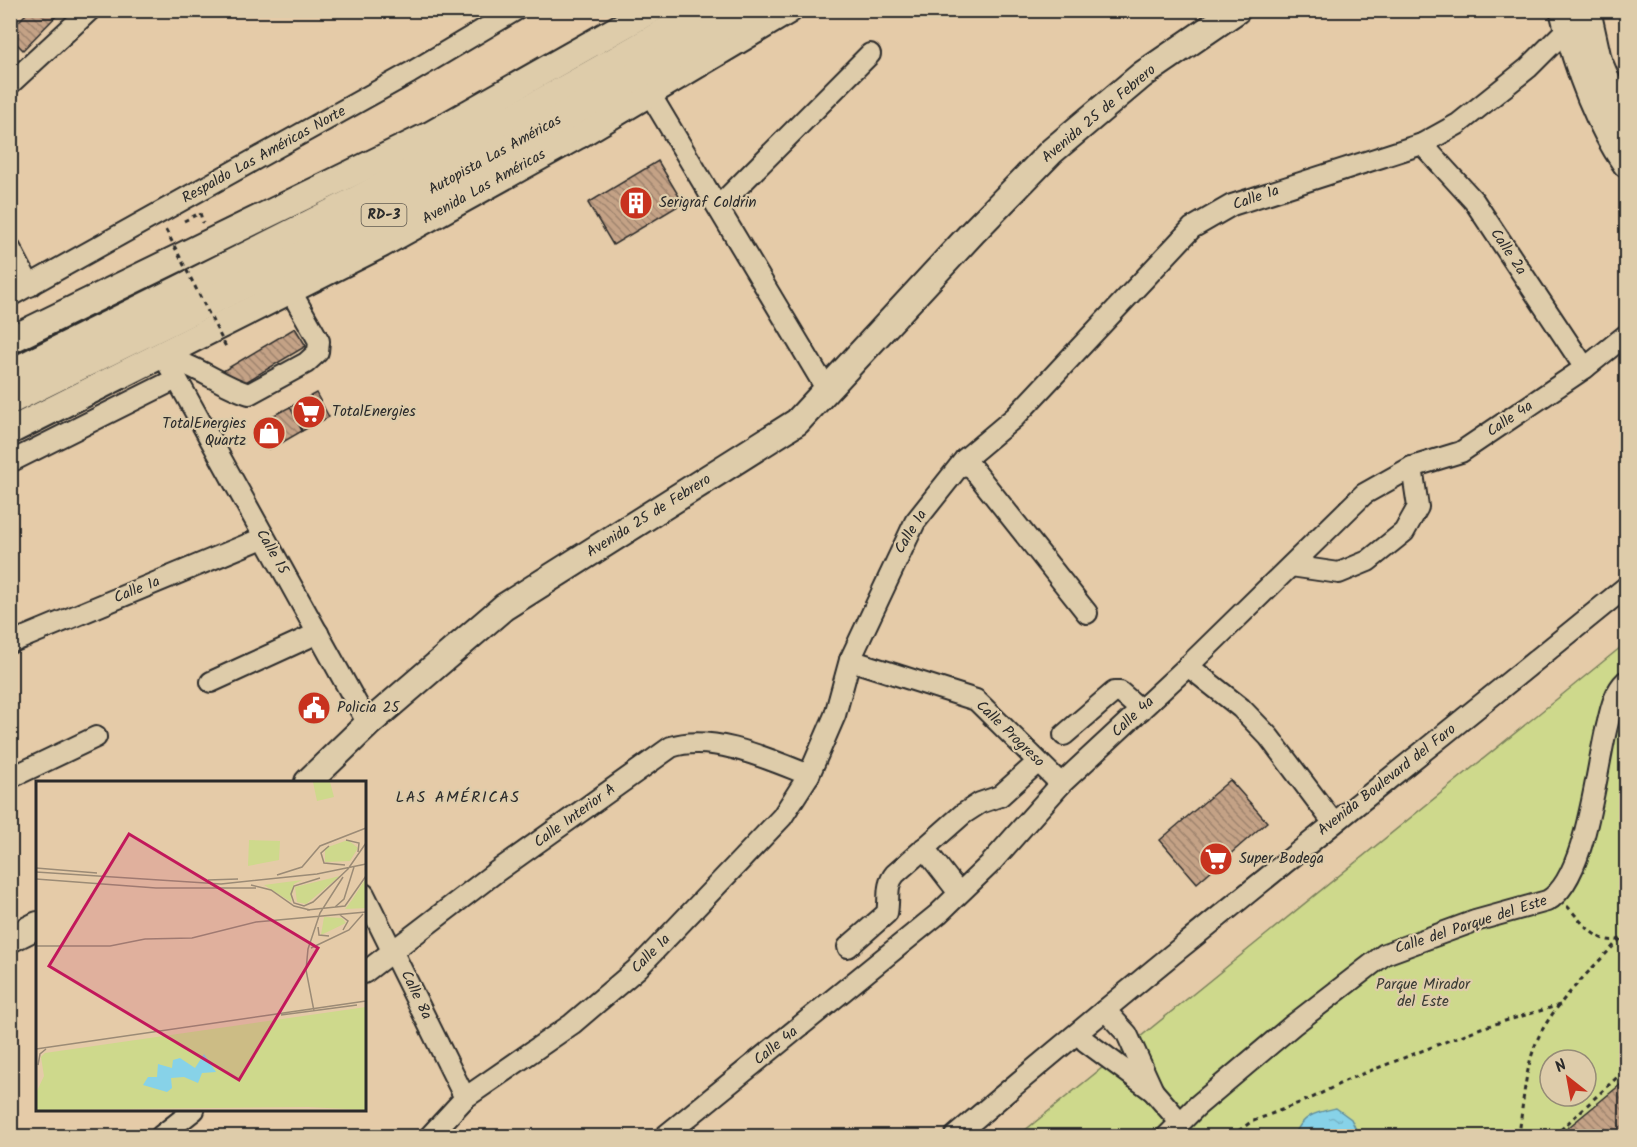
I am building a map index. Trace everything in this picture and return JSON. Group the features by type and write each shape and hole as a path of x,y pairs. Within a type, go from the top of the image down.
{"highway":[{"name":"Autopista Las Américas","path":"10,374 351,206 482,137 703,10"},
{"name":"Autopista Las Américas","path":"10,400 416,199 700,40 747,10"},
{"path":"10,361 75,342"}],"main road":[{"path":"10,340 430,135 651,10"},
{"name":"Avenida Las Américas","path":"10,431 170,367 290,290 392,238 651,94 789,10"},
{"name":"Avenida 25 de Febrero","path":"973,232 1066,120 1122,70 1207,10"},
{"name":"Avenida 25 de Febrero","path":"310,781 369,724 504,607 797,422 973,232 1052,151 1142,75 1237,10"},
{"path":"1582,21 1626,126"},
{"path":"1582,21 1595,106 1626,164"},
{"path":"10,939 36,926"}],"street":[{"path":"10,84 90,10"},
{"name":"Respaldo Las Américas Norte","path":"10,296 389,85 516,10"},
{"name":"Calle 1a","path":"430,1137 465,1098 572,1024 638,968 782,817 809,775 835,715 850,660 895,560 915,522 965,459 1015,417 1192,228 1232,205 1422,144 1458,124 1582,21"},
{"path":"718,207 870,54"},
{"path":"651,94 827,390"},
{"name":"Calle 2a","path":"1422,144 1474,201 1585,368"},
{"path":"10,248 30,286"},
{"path":"10,462 170,367 182,363 217,378 231,389 249,394 306,363 318,352 319,341 290,290"},
{"name":"Calle 4a","path":"665,1137 938,914 990,864 1061,784 1188,666 1364,494 1412,467 1461,452 1585,368 1626,335"},
{"name":"Calle 15","path":"170,367 205,426 263,538 369,724"},
{"path":"965,459 1087,613"},
{"path":"1291,566 1339,573 1368,561 1404,532 1418,507 1412,467"},
{"name":"Calle 1a","path":"10,643 263,538"},
{"name":"Avenida Boulevard del Faro","path":"955,1137 1333,822 1626,587"},
{"path":"211,682 318,633"},
{"name":"Calle Progreso","path":"850,660 976,700 1061,784"},
{"path":"1188,666 1240,708 1269,737 1333,822"},
{"name":"Calle del Parque del Este","path":"1167,1137 1180,1122 1293,1025 1385,954 1475,921 1547,902 1557,896 1581,853 1601,746 1613,702 1626,681"},
{"path":"1064,735 1114,692 1120,692 1141,710"},
{"path":"10,778 96,737"},
{"name":"Calle Interior A","path":"366,971 671,747 685,742 743,752 809,775"},
{"path":"848,948 887,913 890,880 963,814 980,803 1000,796 1038,762"},
{"path":"924,848 959,893"},
{"name":"Calle 8a","path":"366,898 394,950 465,1098"},
{"path":"1105,1010 1127,1034 1153,1090"},
{"path":"1085,1041 1153,1090 1180,1122"},
{"path":"161,1137 193,1111"}],"path":[{"path":"195,226 204,222 200,213 166,230 226,347"},
{"path":"1557,896 1595,935 1604,941 1626,937"},
{"path":"1519,1137 1531,1059 1541,1033 1560,1005 1619,940"},
{"path":"1231,1137 1251,1122 1314,1097 1349,1079 1481,1028 1560,1005"},
{"path":"1554,1137 1626,1069"}],"green space":[{"name":"Parque Mirador del Este","path":"1626,643 1626,1136 1018,1136"}],"water":[{"path":"1336,1108 1351,1119 1359,1136 1294,1136 1305,1119"}],"building":[{"path":"30,10 62,10 23,50 10,37 10,30"},
{"name":"Serigraf Coldrin","path":"658,161 683,203 613,245 588,203"},
{"path":"295,328 306,346 234,389 223,371"},
{"name":"TotalEnergies","path":"316,393 329,417 302,431 290,407"},
{"path":"290,407 302,431 283,442 270,417"},
{"name":"TotalEnergies Quartz","path":"270,417 283,442 269,449 256,425"},
{"path":"1230,780 1267,822 1197,883 1160,840"},
{"path":"1626,1080 1626,1136 1558,1136 1592,1108 1598,1108 1598,1103"}],"place":[{"name":"Serigraf Coldrin","path":"636,203"},
{"name":"TotalEnergies","path":"309,412"},
{"name":"TotalEnergies Quartz","path":"269,433"},
{"name":"Policia 25","path":"314,708"},
{"name":"Super Bodega","path":"1216,859"}],"district":[{"name":"LAS AMÉRICAS","path":"458,797"}]}
